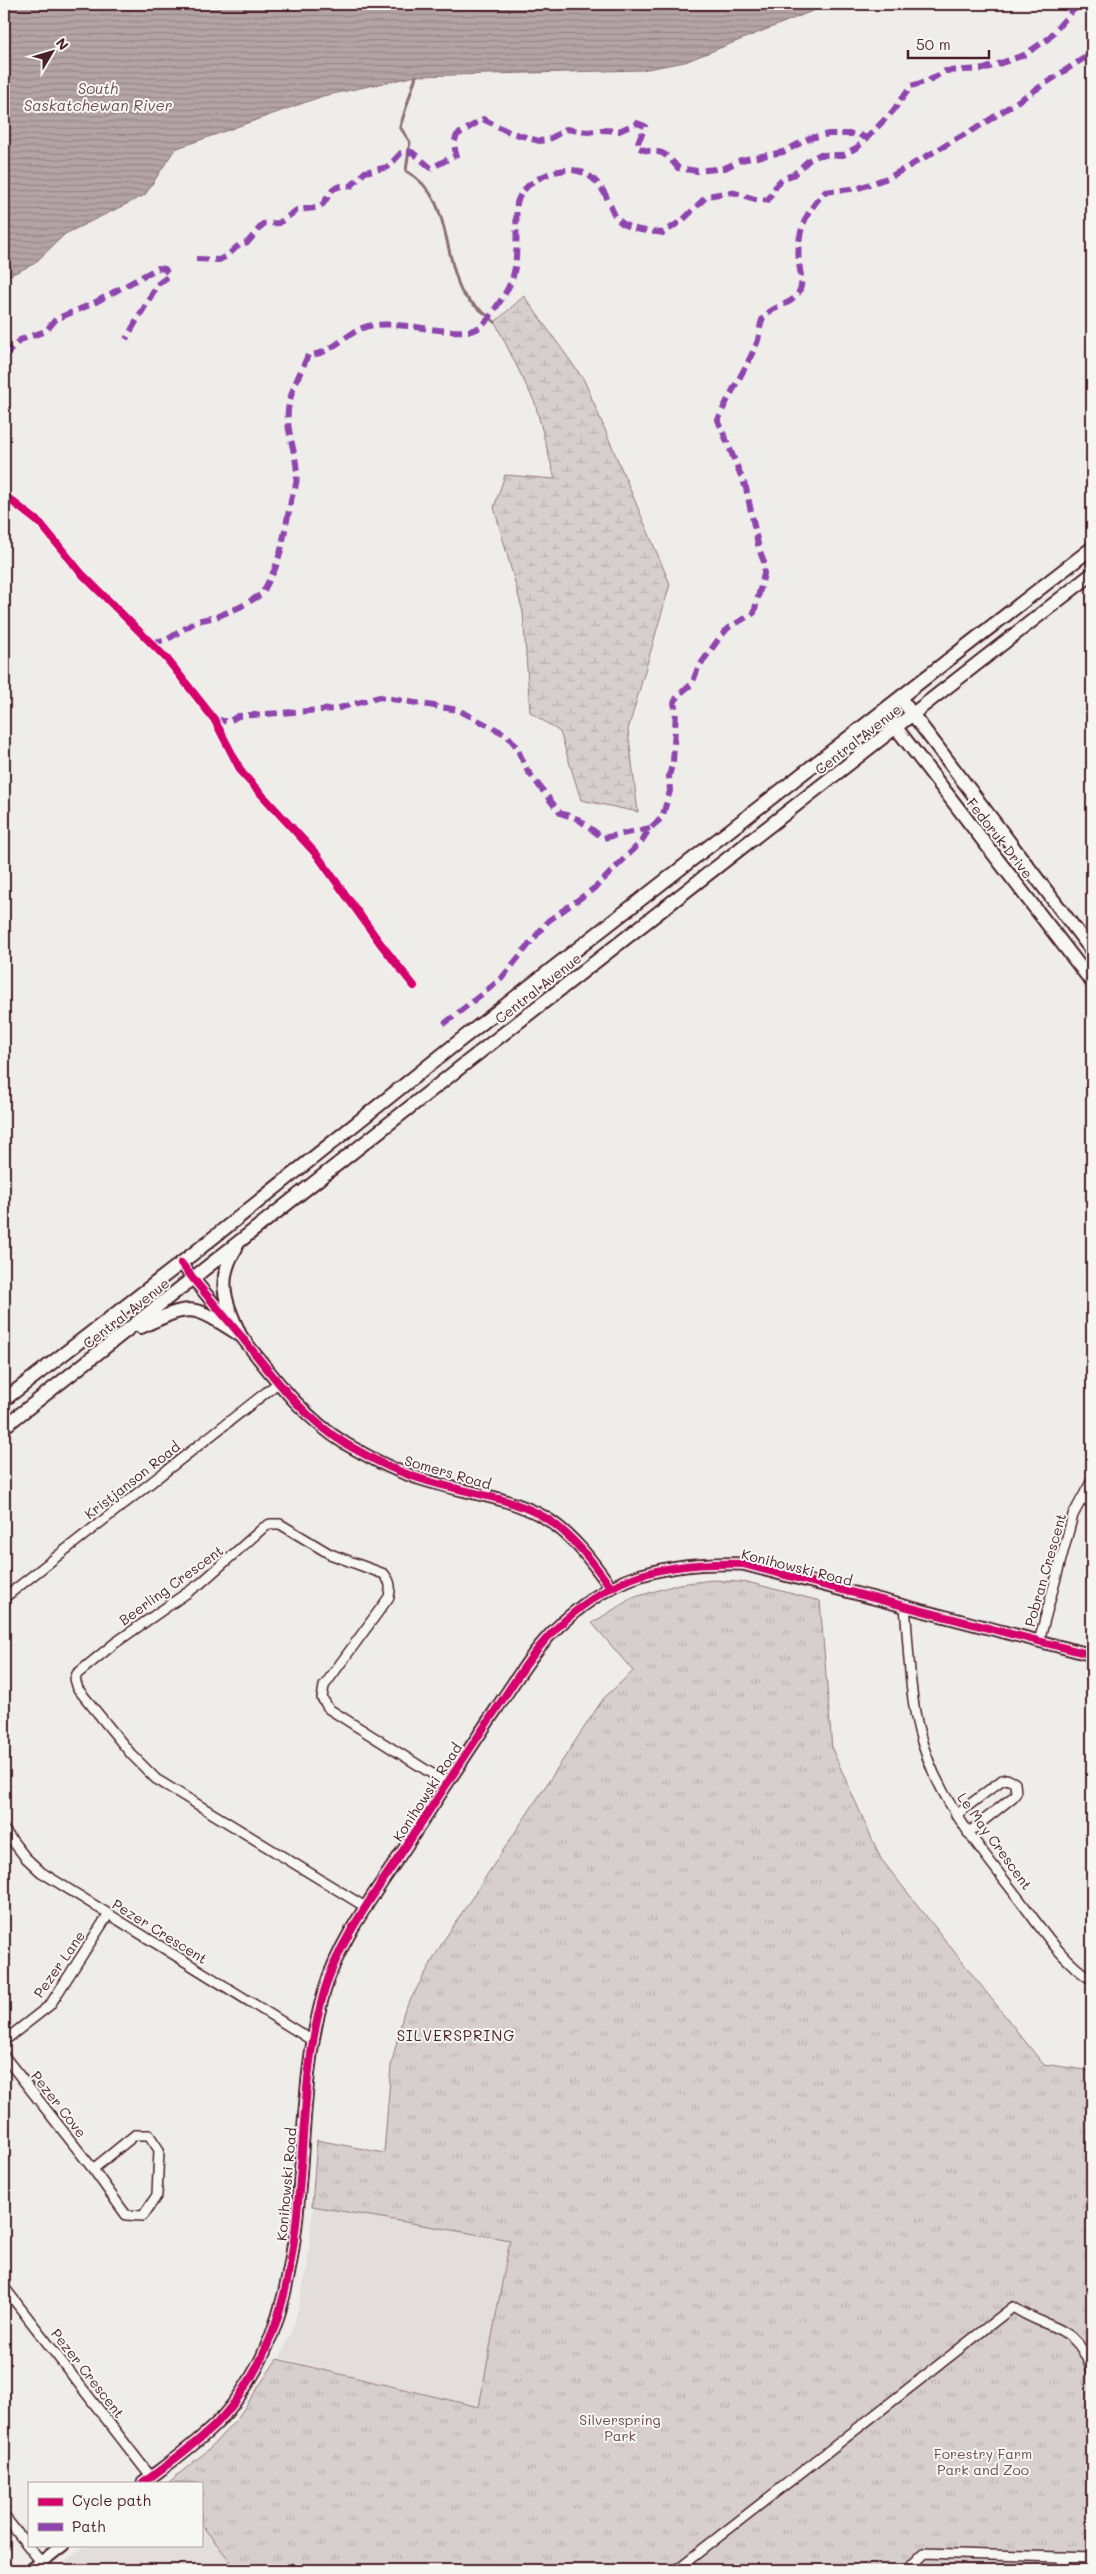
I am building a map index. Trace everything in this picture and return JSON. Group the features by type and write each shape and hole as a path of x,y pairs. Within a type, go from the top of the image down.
{"main road":[{"name":"Central Avenue","path":"4,1400 181,1263 458,1042 901,699 1092,548"},
{"name":"Central Avenue","path":"4,1427 471,1059 897,729 1092,574"},
{"name":"Fedoruk Drive","path":"901,699 1092,951"},
{"name":"Fedoruk Drive","path":"884,712 1092,982"},
{"path":"240,1242 230,1257 223,1279 228,1306 240,1335"},
{"path":"120,1337 169,1313 187,1310 210,1316 240,1335"}],"street":[{"name":"Somers Road","path":"181,1263 278,1383 321,1425 344,1442 383,1464 418,1478 503,1500 544,1518 562,1530 591,1558 611,1588"},
{"name":"Kristjanson Road","path":"4,1598 278,1383"},
{"name":"Pobran Crescent","path":"1039,1641 1073,1516 1092,1480"},
{"path":"1082,1499 1092,1502"},
{"name":"Beerling Crescent","path":"367,1908 156,1778 131,1754 78,1689 74,1679 77,1674 115,1642 201,1583 263,1528 270,1524 280,1524 330,1554 384,1574 388,1579 390,1584 389,1596 324,1686 322,1698 329,1709 447,1783"},
{"name":"Konihowski Road","path":"147,2480 217,2423 245,2387 270,2342 292,2265 306,2098 313,2041 325,1989 342,1949 447,1783 542,1644 572,1615 611,1588 652,1572 698,1563 743,1564 1092,1655"},
{"name":"Le May Crescent","path":"905,1607 914,1712 919,1733 944,1794 968,1833 1060,1952 1092,1980"},
{"path":"956,1815 1002,1780 1007,1779 1015,1784 1016,1793 1013,1797 968,1833"},
{"name":"Pezer Crescent","path":"4,1830 25,1857 41,1872 108,1916 313,2041"},
{"name":"Pezer Lane","path":"4,2041 50,2005 108,1916"},
{"name":"Pezer Cove","path":"4,2056 93,2169 126,2215 143,2216 157,2195 159,2150 149,2135 135,2135 93,2169"},
{"name":"Pezer Crescent","path":"4,2287 147,2480"},
{"path":"676,2570 1013,2307 1027,2317 1052,2324 1078,2342 1092,2371"},
{"path":"4,2516 28,2546"},
{"path":"28,2546 41,2562"},
{"path":"30,2570 62,2546"},
{"path":"907,2570 924,2553 1061,2559 1092,2558"},
{"path":"1061,2559 1068,2570"}],"shaded area":[{"path":"314,2197 510,2240 479,2408 280,2358 295,2321 307,2267"},
{"path":"202,2525 237,2570 53,2570 85,2546 202,2546"}],"green space":[{"path":"524,296 584,380 670,584 628,730 638,812 581,800 560,732 530,712 523,612 494,507 505,475 555,479 535,403 495,322"},
{"path":"713,1580 751,1583 820,1601 832,1749 881,1859 1043,2064 1092,2071 1092,2570 237,2570 202,2525 202,2482 169,2482 207,2451 237,2419 277,2359 479,2407 510,2240 312,2206 317,2140 384,2153 391,2066 404,2011 444,1940 603,1699 633,1671 592,1623 632,1598 679,1584"}],"water":[{"name":"South Saskatchewan River","path":"4,4 830,4 685,62 642,70 416,76 323,96 175,149 145,195 65,234 34,264 4,278"}],"waterway":[{"path":"416,76 400,127 410,142 406,171 419,180 429,191 436,204 462,292 495,322"}],"marked path":[{"path":"151,643 168,639 197,621 216,617 240,607 262,594 275,569 281,550 296,485 296,464 289,432 288,410 293,389 308,355 326,351 349,335 365,327 375,325 386,324 456,331 471,331 482,325 502,299 513,276 516,259 517,203 524,190 536,180 556,171 575,170 583,172 603,190 619,221 626,226 636,229 663,233 683,220 707,196 732,192 755,199 768,200 783,178 793,175 809,160 819,155 843,155 858,147 893,111 911,86 928,81 945,71 984,69 1024,55 1048,39 1072,11 1082,4"},
{"path":"444,1024 501,979 548,921 596,887 641,842 650,828 662,818 670,791 669,776 673,762 676,711 674,703 678,695 692,684 698,668 720,637 728,628 754,613 764,574 764,562 759,549 746,488 718,420 757,342 762,320 772,310 790,302 799,293 801,286 799,242 803,224 812,207 825,192 859,188 890,177 983,124 1092,53"},
{"path":"196,259 219,260 227,256 240,244 248,242 263,224 279,223 297,210 316,208 323,204 333,189 341,186 351,186 365,172 388,167 401,153 412,152 431,168 456,155 454,143 457,135 483,119 509,132 539,141 548,140 566,129 588,132 601,130 619,131 637,123 645,126 637,147 666,155 678,168 697,171 725,168 741,160 783,152 810,138 829,134 858,134 866,138"},
{"path":"4,357 20,340 46,331 56,319 92,304 158,268 165,269 169,276 158,284 126,339"},
{"path":"214,719 228,722 238,716 335,709 380,697 458,710 507,735 516,746 527,770 560,813 578,819 603,838 650,828"}],"cycle path":[{"path":"4,495 41,524 81,573 167,659 214,719 242,773 317,855 380,943 414,986"},
{"path":"181,1263 289,1395 330,1433 363,1454 408,1475 498,1499 544,1517 564,1531 589,1558 611,1588"},
{"path":"144,2482 191,2447 217,2423 252,2377 275,2326 289,2273 297,2217 312,2046 324,1992 340,1952 362,1912 518,1676 541,1645 564,1621 582,1606 610,1588 642,1575 658,1570 692,1565 743,1564 1092,1655"}],"district":[{"name":"SILVERSPRING","path":"456,2035"}],"park label":[{"name":"Silverspring Park","path":"620,2428"},
{"name":"Forestry Farm Park and Zoo","path":"983,2462"}]}
